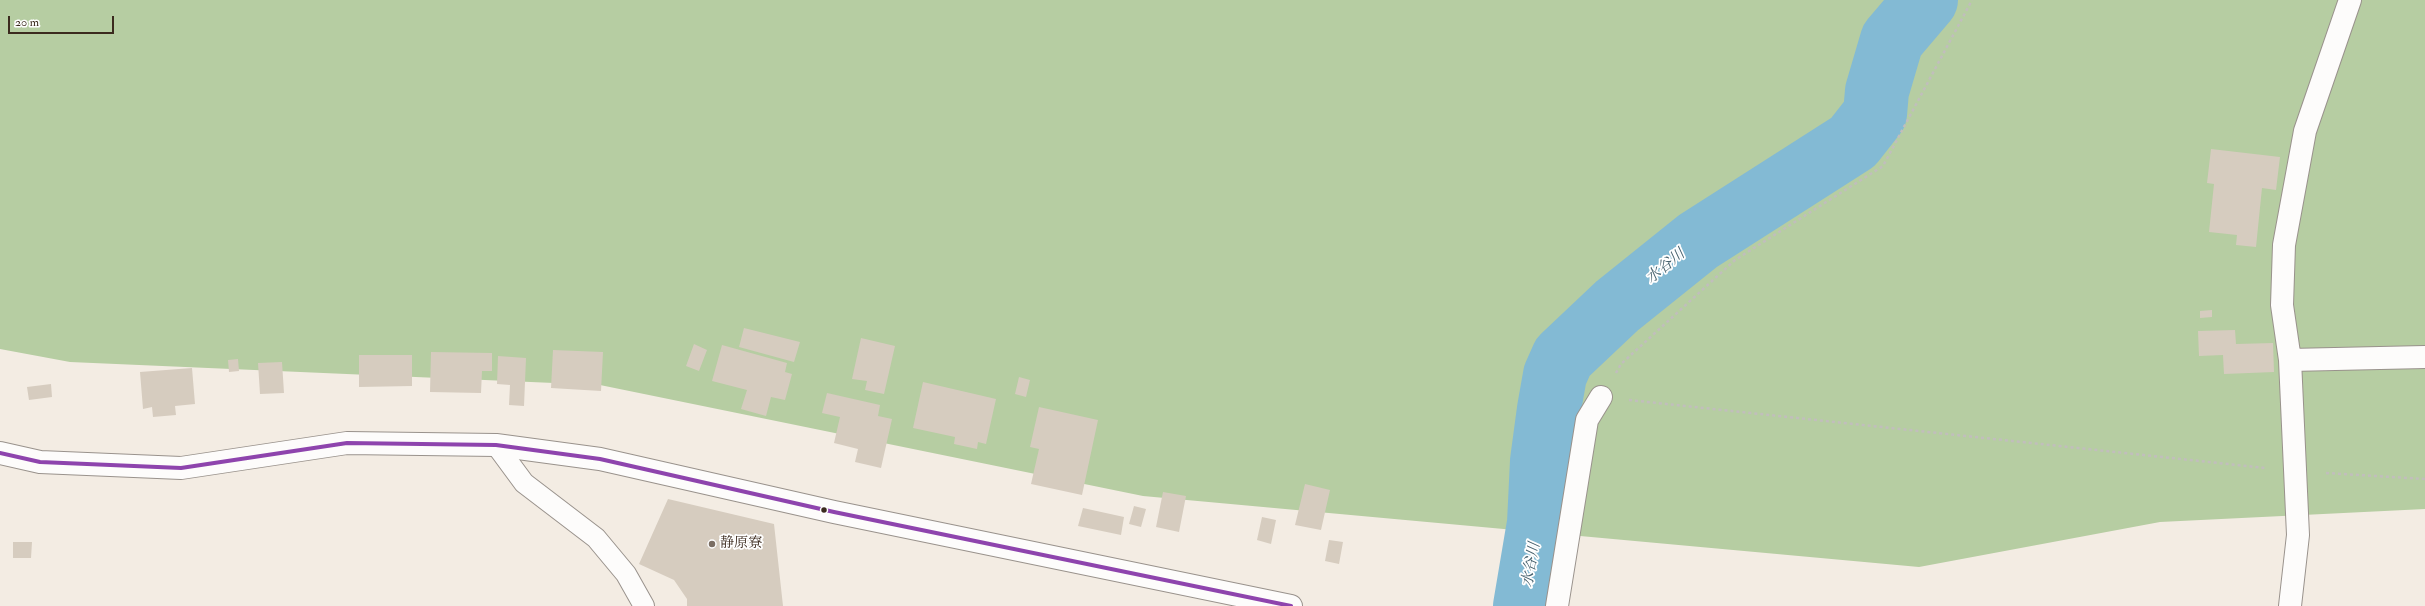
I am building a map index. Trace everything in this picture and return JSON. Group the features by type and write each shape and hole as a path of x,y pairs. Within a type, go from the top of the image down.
{"main road":[{"path":"2290,606 2298,535 2290,360 2282,305 2284,245 2305,131 2350,0"},
{"path":"2290,360 2425,357"},
{"path":"1557,606 1587,420 1601,398"},
{"path":"0,453 40,462 181,468 347,444 496,445 600,458 834,512 1291,606"}],"lane":[{"path":"496,445 524,483 596,538 626,574 644,606"}],"path":[{"path":"1972,0 1882,166 1735,260 1621,364 1601,398 2296,471 2425,479"}],"green space":[{"path":"0,0 2425,0 2425,509 2160,522 1919,567 1143,496 600,385 70,362 0,349"}],"building":[{"path":"2211,149 2280,157 2276,190 2262,188 2256,247 2236,245 2237,235 2209,232 2214,184 2207,183"},
{"path":"2212,310 2212,317 2200,318 2200,311"},
{"path":"744,328 800,342 794,362 739,347"},
{"path":"2235,330 2236,344 2273,343 2274,372 2224,374 2223,355 2199,356 2198,331"},
{"path":"861,338 895,346 884,394 865,390 867,381 852,379"},
{"path":"694,344 707,350 699,371 686,366"},
{"path":"722,345 787,363 785,372 792,374 785,400 771,397 766,416 741,409 747,390 712,381"},
{"path":"553,350 603,352 601,391 551,388"},
{"path":"431,352 492,353 492,371 482,371 481,393 430,392"},
{"path":"359,355 412,355 412,386 359,387"},
{"path":"498,356 526,358 524,406 509,405 510,385 497,384"},
{"path":"238,359 239,371 229,372 228,360"},
{"path":"282,362 284,393 260,394 258,363"},
{"path":"192,368 195,404 175,406 176,415 153,417 152,407 143,409 140,372"},
{"path":"1019,377 1030,380 1026,397 1015,394"},
{"path":"923,382 996,399 986,444 978,442 977,449 954,444 955,437 913,428"},
{"path":"51,384 52,397 29,400 27,387"},
{"path":"827,393 880,405 878,416 892,419 881,468 855,462 858,449 834,443 840,417 822,413"},
{"path":"1039,407 1098,420 1082,495 1031,484 1039,449 1030,447"},
{"path":"1305,484 1330,490 1321,530 1295,525"},
{"path":"1163,492 1186,496 1179,532 1156,527"},
{"name":"静原寮","path":"668,499 774,524 783,606 687,606 687,599 674,580 639,564"},
{"path":"1134,506 1146,509 1141,527 1129,524"},
{"path":"1083,508 1124,517 1121,535 1078,526"},
{"path":"1262,517 1276,520 1271,544 1257,540"},
{"path":"1329,540 1343,542 1339,564 1325,561"},
{"path":"13,542 32,542 31,558 13,558"}],"waterway":[{"name":"水谷川","path":"1525,606 1539,523 1542,461 1549,409 1555,375 1563,357 1617,306 1698,241 1853,142 1875,114 1877,91 1892,40 1926,0"}],"transit line":[{"path":"0,453 40,462 181,468 347,443 496,445 600,459 834,512 1291,606"}],"place":[{"name":"静原寮","path":"712,544"}]}
